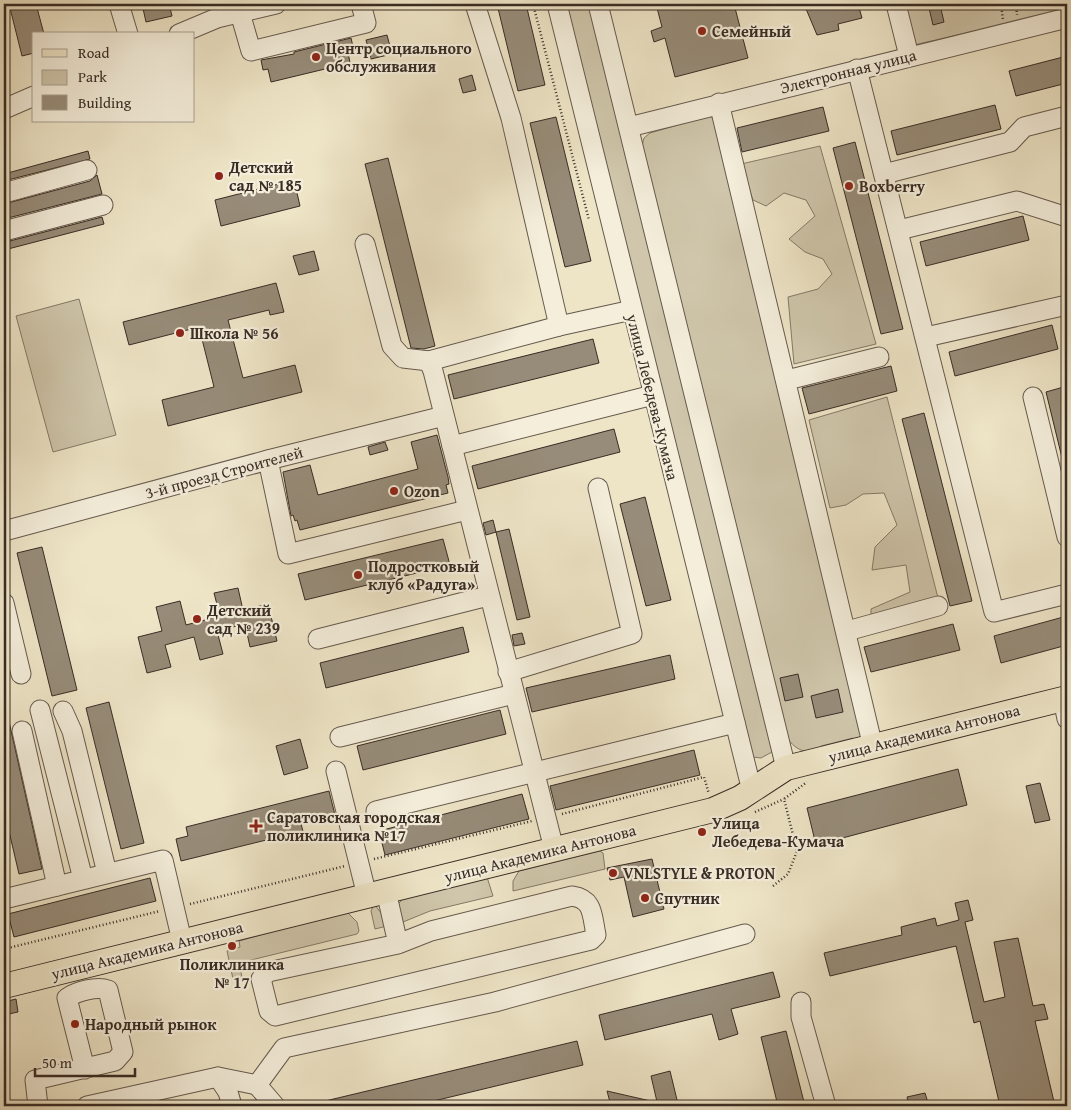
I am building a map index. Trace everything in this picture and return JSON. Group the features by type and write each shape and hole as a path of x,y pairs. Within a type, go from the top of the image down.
{"main road":[{"name":"улица Академика Антонова","path":"4,986 713,810 740,798 786,768 1066,705"}],"street":[{"path":"119,4 127,32"},
{"path":"182,32 215,11 240,13 276,4"},
{"path":"240,13 251,51 366,22 361,4"},
{"path":"475,4 511,118 559,326"},
{"name":"улица Лебедева-Кумача","path":"557,4 752,790"},
{"path":"598,4 786,768"},
{"path":"896,4 909,56"},
{"name":"Электронная улица","path":"629,127 857,68 1067,18"},
{"path":"857,68 994,612 1067,594"},
{"path":"4,110 32,97"},
{"path":"719,103 847,630 873,747"},
{"path":"884,174 1010,142 1024,127 1067,116"},
{"path":"4,193 87,170"},
{"path":"899,230 1017,202 1067,217"},
{"path":"4,231 103,205"},
{"path":"365,244 392,346 403,358 429,361 559,326 632,310"},
{"path":"926,338 1067,305"},
{"path":"787,380 879,357"},
{"path":"429,361 554,849"},
{"path":"452,446 653,395"},
{"path":"1033,397 1067,537"},
{"name":"3-й проезд Строителей","path":"4,531 268,460 444,416"},
{"path":"268,460 288,554 467,510"},
{"path":"508,672 632,634 598,488"},
{"path":"318,639 488,596"},
{"path":"4,603 21,674"},
{"path":"847,630 938,606"},
{"path":"340,737 514,694"},
{"path":"40,710 83,880"},
{"path":"64,711 72,731 107,873"},
{"path":"376,811 734,723"},
{"path":"22,731 57,886"},
{"path":"336,771 376,893 398,944"},
{"path":"4,899 163,860 182,941"},
{"path":"572,896 583,898 589,904 596,935 592,940 294,1012 275,1016 269,1011 261,979 268,972 398,944 431,931 572,896"},
{"path":"257,1085 284,1048 495,1002 745,934"},
{"path":"801,1002 801,1017 826,1106"},
{"path":"38,1106 35,1080 85,1069"},
{"path":"218,1077 228,1092 232,1106"},
{"path":"87,1106 218,1077 257,1085 275,1106"}],"path":[{"path":"533,4 589,220"},
{"path":"704,777 710,797"},
{"path":"773,886 788,874 797,851 784,799 812,779"}],"green space":[{"path":"562,4 590,4 774,748 772,752 761,758 752,757"},
{"path":"904,4 1067,4 1067,10 914,45"},
{"path":"709,116 714,118 865,739 856,742 853,738 821,746 819,751 809,752 800,750 786,736 642,146 644,138 650,133"},
{"path":"820,146 876,344 794,364 788,297 818,289 832,274 823,259 805,252 789,239 815,216 806,200 784,193 766,206 753,200 741,164"},
{"path":"79,299 116,435 53,452 16,316"},
{"path":"887,397 938,598 871,616 871,609 910,592 906,565 872,570 875,547 897,525 884,493 863,494 846,505 830,508 809,420"},
{"path":"600,851 603,853 605,869 513,891 513,881 519,871"},
{"path":"487,877 493,896 430,911 403,922 400,919 398,904 403,899"},
{"path":"374,904 382,914 387,926 375,929 371,911"},
{"path":"346,911 357,922 359,931 357,934 239,963 242,977 233,979 227,951 240,947 239,941"}],"building":[{"path":"9,4 36,4 43,32 32,32 32,54 22,56"},
{"path":"142,4 169,4 172,16 146,22"},
{"path":"497,4 526,4 545,85 518,91"},
{"name":"Семейный","path":"656,4 734,4 748,58 675,77 665,38 654,42 651,31 662,27"},
{"path":"804,4 858,4 862,18 838,24 839,30 817,35"},
{"path":"940,5 944,22 933,25 929,8"},
{"path":"387,35 392,54 371,59 366,40"},
{"name":"Центр социального обслуживания","path":"351,38 354,51 348,52 350,63 271,82 268,69 263,70 261,60 294,54 294,52"},
{"path":"1067,56 1067,83 1016,96 1009,71"},
{"path":"472,75 476,90 463,93 459,79"},
{"path":"995,105 1001,129 897,155 891,131"},
{"path":"823,107 829,131 742,152 737,128"},
{"path":"556,117 591,261 565,267 530,123"},
{"path":"855,142 903,329 881,334 833,148"},
{"path":"88,151 90,159 4,181 4,174"},
{"path":"388,158 435,346 424,349 411,348 365,164"},
{"path":"97,175 102,194 4,219 4,204 90,181"},
{"path":"294,180 300,206 221,226 215,200"},
{"path":"1023,216 1029,240 926,266 920,242"},
{"path":"102,217 104,224 8,249 6,242"},
{"path":"314,251 319,270 299,275 293,256"},
{"path":"276,283 284,312 270,315 269,310 228,320 243,378 295,365 302,392 168,426 162,400 214,387 199,327 129,345 123,322"},
{"path":"1052,325 1058,349 955,376 949,352"},
{"path":"593,339 599,363 454,399 448,375"},
{"path":"891,366 897,391 809,414 802,388"},
{"path":"1067,386 1067,462 1063,462 1046,392"},
{"path":"924,413 972,601 950,606 902,419"},
{"path":"614,429 620,452 478,489 472,466"},
{"path":"437,435 448,477 449,484 446,485 448,493 300,530 297,520 295,521 293,515 291,516 283,472 310,465 318,495 418,469 411,442"},
{"path":"385,442 388,450 370,455 368,447"},
{"path":"645,497 671,600 646,606 620,504"},
{"path":"493,520 496,532 486,535 483,523"},
{"path":"509,529 530,617 517,620 496,532"},
{"path":"443,539 450,565 305,600 298,574"},
{"path":"42,547 77,690 52,696 17,553"},
{"path":"238,588 243,610 268,604 277,641 250,647 245,624 217,631 223,654 200,660 194,637 165,645 171,667 147,673 138,637 162,631 156,607 180,601 186,625 220,616 214,593"},
{"path":"1067,616 1067,645 1001,663 994,636"},
{"path":"953,624 960,650 871,672 864,647"},
{"path":"463,627 469,652 326,688 320,663"},
{"path":"522,633 525,644 514,646 512,635"},
{"path":"670,655 675,679 532,712 526,688"},
{"path":"798,674 803,697 785,701 780,678"},
{"path":"838,689 843,712 816,718 811,696"},
{"path":"109,702 144,843 121,849 86,708"},
{"path":"500,710 506,734 363,770 357,746"},
{"path":"4,717 8,717 42,869 19,874 4,810"},
{"path":"300,739 308,768 284,775 276,746"},
{"path":"694,750 700,775 556,810 550,786"},
{"path":"958,769 967,805 816,845 807,808"},
{"path":"1040,783 1050,820 1035,823 1026,786"},
{"path":"329,791 335,815 301,824 303,831 181,861 176,839 188,836 186,827"},
{"path":"522,794 529,819 385,855 379,831"},
{"name":"Спутник","path":"652,859 664,909 633,917 624,877 610,880 607,868"},
{"path":"150,878 156,901 14,937 8,914"},
{"path":"968,900 973,920 965,922 984,1002 1005,997 994,942 1018,938 1033,1006 1044,1004 1048,1019 1035,1021 1055,1106 1000,1106 980,1021 974,1023 956,946 830,976 824,953 902,935 901,927 935,918 937,926 959,920 955,903"},
{"path":"773,972 780,997 731,1009 738,1034 719,1040 712,1014 605,1040 599,1015"},
{"path":"16,999 18,1012 4,1015 4,1002"},
{"path":"786,1031 805,1106 778,1106 761,1037"},
{"path":"577,1041 583,1065 413,1106 321,1106 321,1102"},
{"path":"670,1071 678,1104 658,1106 651,1076"},
{"path":"607,1091 655,1102 654,1106 611,1106"},
{"path":"925,1093 929,1106 909,1106 907,1097"}],"place":[{"name":"Семейный","path":"702,31"},
{"name":"Центр социального обслуживания","path":"316,57"},
{"name":"Детский сад № 185","path":"219,176"},
{"name":"Boxberry","path":"849,186"},
{"name":"Школа № 56","path":"180,333"},
{"name":"Ozon","path":"394,491"},
{"name":"Подростковый клуб «Радуга»","path":"358,575"},
{"name":"Детский сад № 239","path":"197,619"},
{"name":"Саратовская городская поликлиника №17","path":"256,826"},
{"name":"Улица Лебедева-Кумача","path":"702,832"},
{"name":"VNLSTYLE & PROTON","path":"613,873"},
{"name":"Спутник","path":"645,898"},
{"name":"Поликлиника № 17","path":"232,946"},
{"name":"Народный рынок","path":"75,1024"}]}
